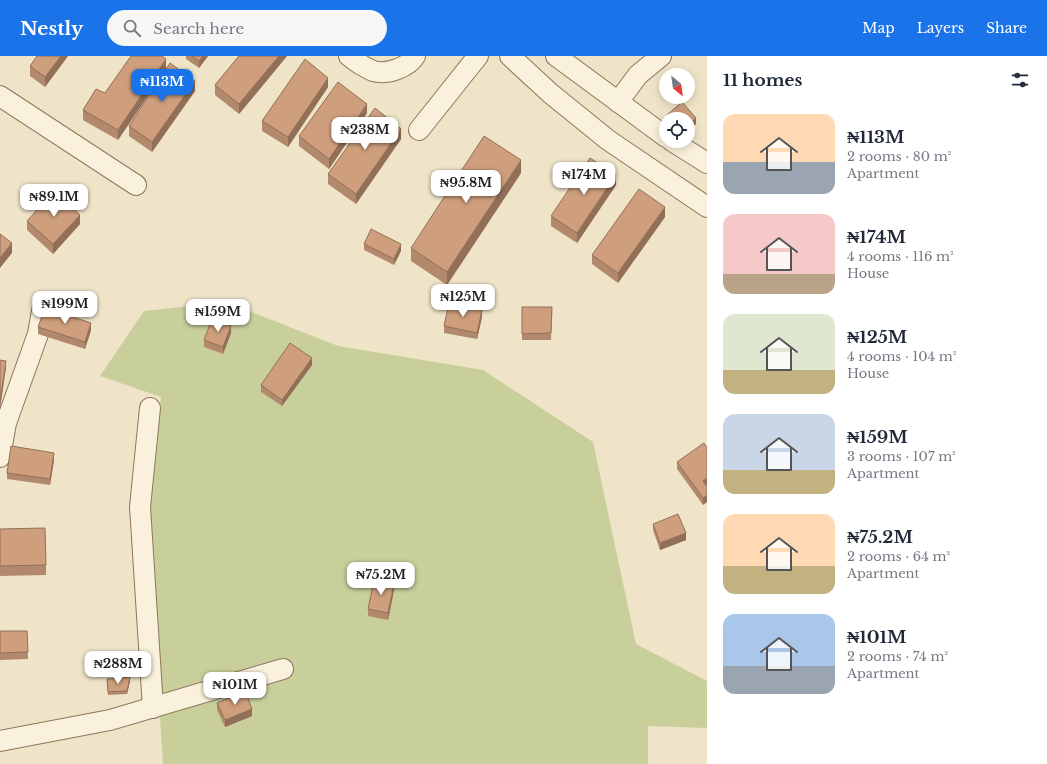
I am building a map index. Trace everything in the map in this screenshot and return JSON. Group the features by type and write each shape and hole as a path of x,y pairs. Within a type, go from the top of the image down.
{"street":[{"path":"349,56 374,71 380,71 395,70 405,65 415,56"},
{"path":"419,130 478,56"},
{"path":"510,56 550,93 608,140 707,207"},
{"path":"556,56 659,132"},
{"path":"618,102 638,75 661,56"},
{"path":"0,96 136,185"},
{"path":"683,148 707,163"},
{"path":"0,457 6,423 38,334 42,312"},
{"path":"150,408 140,500 153,708"},
{"path":"0,741 110,720 284,669"}],"green space":[{"path":"226,302 338,346 483,370 593,442 636,644 707,681 707,728 648,726 648,764 163,764 146,504 161,397 100,376 144,311"}],"building":[{"path":"37,56 61,56 45,77 30,66"},
{"path":"131,56 162,56 166,59 118,130 83,110 96,89 105,93"},
{"path":"192,56 203,56 199,61"},
{"path":"239,56 279,56 239,104 215,85"},
{"path":"305,59 328,78 288,137 262,121"},
{"path":"170,63 195,81 152,142 129,126"},
{"path":"338,82 367,104 329,159 299,136"},
{"path":"680,104 684,104 691,112 670,112"},
{"path":"375,108 401,129 356,194 328,174"},
{"path":"484,136 521,160 447,272 411,248"},
{"path":"590,158 616,175 577,233 551,216"},
{"path":"639,189 665,207 618,273 592,255"},
{"path":"54,191 80,215 53,244 27,221"},
{"path":"371,229 401,244 394,259 364,244"},
{"path":"0,234 12,243 0,258"},
{"path":"449,303 482,310 477,333 444,326"},
{"path":"522,307 552,307 551,333 522,334"},
{"path":"45,308 91,323 85,342 38,327"},
{"path":"212,319 231,326 223,347 204,340"},
{"path":"290,343 312,358 282,400 261,385"},
{"path":"0,360 6,361 0,402"},
{"path":"704,443 707,448 707,478 703,481 707,487 707,495 703,498 677,462"},
{"path":"11,446 54,453 50,479 7,473"},
{"path":"678,514 686,533 660,543 653,524"},
{"path":"45,528 46,565 0,566 0,529"},
{"path":"374,580 394,584 388,613 368,609"},
{"path":"0,631 27,631 28,652 0,653"},
{"path":"130,677 127,691 108,692 107,679"},
{"path":"245,691 252,709 225,720 217,703"}]}
